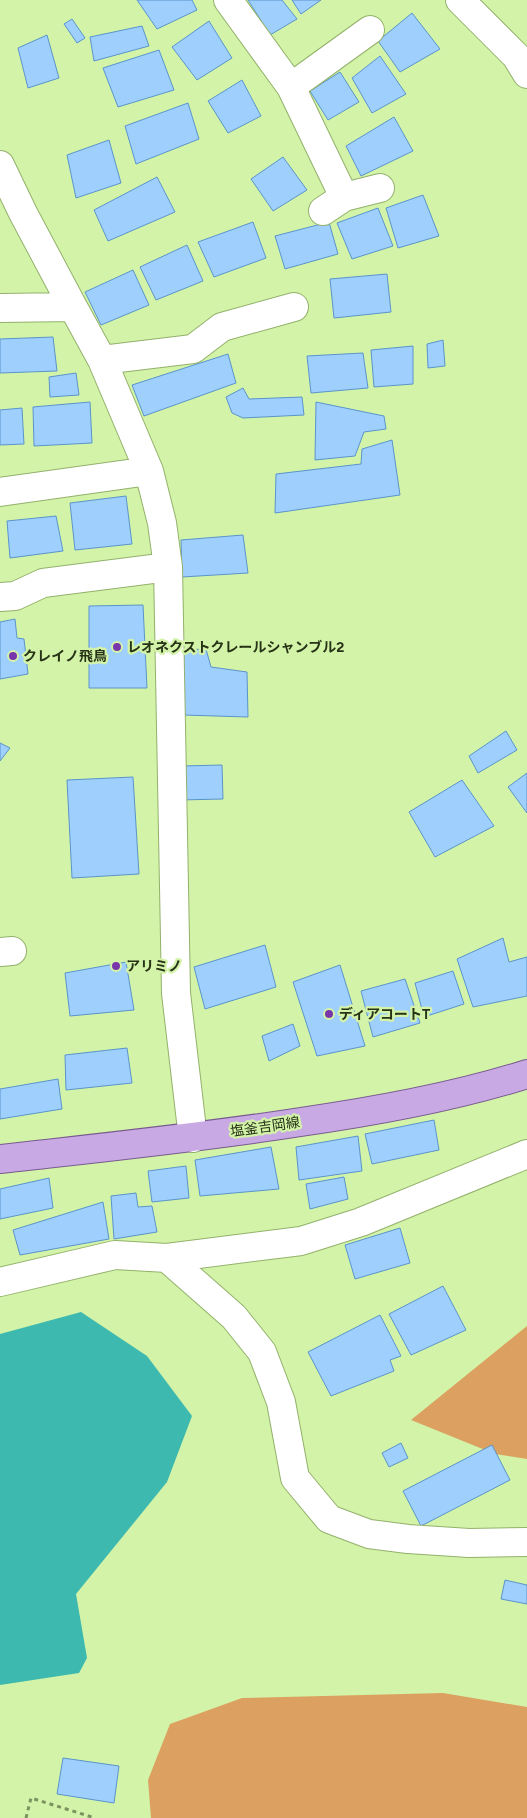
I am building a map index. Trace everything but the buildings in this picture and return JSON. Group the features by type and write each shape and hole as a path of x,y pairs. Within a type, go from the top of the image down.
{"main road":[{"name":"塩釜吉岡線","path":"0,1159 194,1138 369,1112 527,1074"}],"street":[{"path":"228,0 291,87 334,204 380,188"},
{"path":"460,0 516,56 527,74"},
{"path":"291,87 370,30"},
{"path":"0,165 11,212 73,308 102,360 149,471 162,523 168,567 176,993 194,1138"},
{"path":"102,360 193,349 222,328 294,307"},
{"path":"0,308 73,308"},
{"path":"0,492 149,471"},
{"path":"0,597 15,596 43,584 168,567"},
{"path":"0,1282 115,1255 167,1258 301,1241 361,1222 527,1154"},
{"path":"167,1258 234,1317 262,1352 281,1402 296,1478 330,1519 369,1534 408,1540 470,1543 527,1542"}],"path":[{"path":"26,1818 31,1798 95,1818"}],"shaded area":[{"path":"527,1326 527,1459 495,1454 411,1420"},
{"path":"443,1693 527,1707 527,1818 151,1818 148,1780 170,1724 242,1698"}],"water":[{"path":"81,1312 147,1356 192,1416 167,1482 76,1594 87,1658 79,1673 0,1685 0,1334"}],"place":[{"name":"レオネクストクレールシャンブル2","path":"117,647"},
{"name":"クレイノ飛鳥","path":"13,656"},
{"name":"アリミノ","path":"116,966"},
{"name":"ディアコートT","path":"329,1014"}]}
